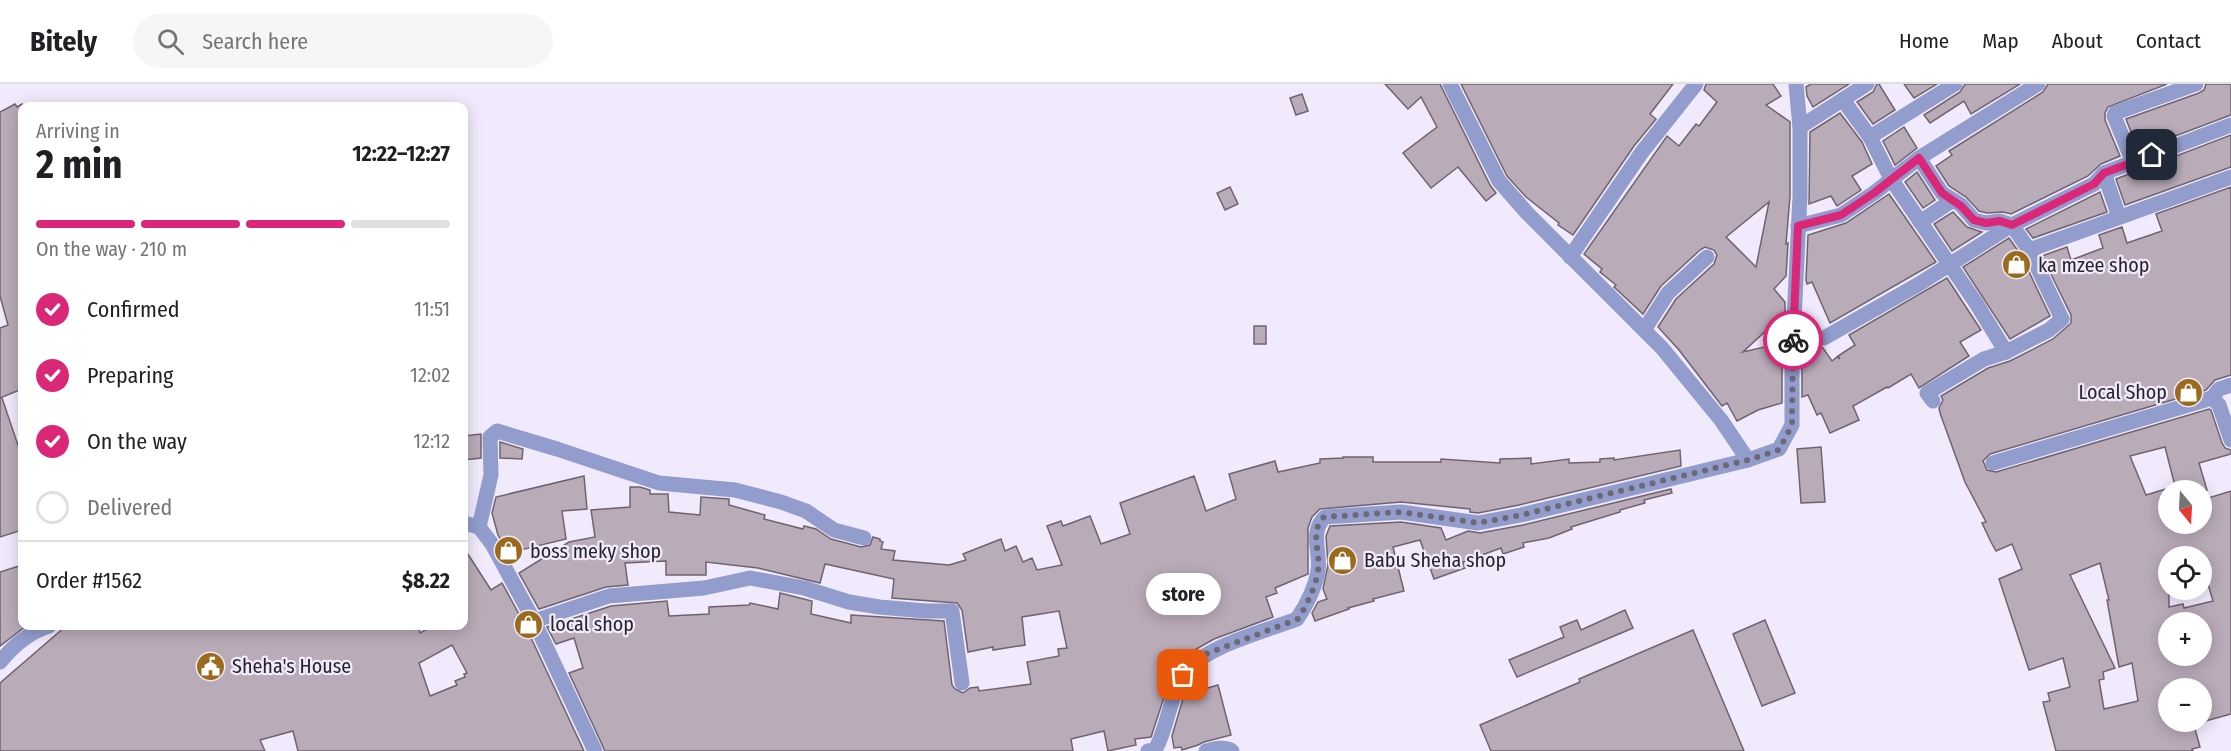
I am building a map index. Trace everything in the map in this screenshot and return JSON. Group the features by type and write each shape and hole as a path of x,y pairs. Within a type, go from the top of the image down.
{"street":[{"path":"1450,84 1499,181 1528,214 1662,348 1721,420 1748,460"},
{"path":"1570,257 1642,152 1696,84"},
{"path":"1153,751 1161,739 1183,675 1203,655 1298,619 1314,590 1319,569 1316,531 1318,523 1324,517 1401,512 1478,523 1521,515 1748,460 1779,450 1792,425 1800,127 1796,84"},
{"path":"1800,127 1867,84"},
{"path":"1870,137 1955,84"},
{"path":"1798,226 1841,215 1919,158 2038,84"},
{"path":"2133,162 2114,116 2115,113 2196,84"},
{"path":"1843,100 1870,137 1891,179 1950,264 2006,352"},
{"path":"1824,338 2012,225 2094,184 2104,173 2231,125"},
{"path":"1919,158 1942,193 1961,206 1974,220 1986,223 2000,221 2012,225 2029,250 2062,319 2049,330 2006,352 1984,359 1927,393 1933,401"},
{"path":"2104,173 2119,217"},
{"path":"2029,250 2231,177"},
{"path":"1920,222 1953,200"},
{"path":"1644,330 1668,293 1707,257"},
{"path":"1993,463 2212,398 2219,389 2231,385"},
{"path":"2212,398 2219,405 2231,440"},
{"path":"479,527 492,475 490,437 497,431 659,483 735,490 781,502 806,511 834,530 864,538"},
{"path":"468,524 479,527 492,544 534,621 595,751"},
{"path":"534,621 609,596 704,588 750,578 804,588 849,602 879,607 952,611 962,683"},
{"path":"0,662 37,630"},
{"path":"1206,751 1218,748 1232,751"}],"building":[{"path":"1385,84 1440,84 1496,193 1486,201 1458,167 1431,188 1403,153 1437,127 1421,97 1408,109"},
{"path":"1461,84 1673,84 1650,114 1656,119 1634,146 1573,235 1526,197 1507,176"},
{"path":"1706,84 1773,84 1781,96 1766,105 1790,122 1790,196 1786,276 1774,289 1785,302 1785,313 1743,352 1782,343 1782,403 1758,410 1737,421 1727,403 1722,406 1679,350 1658,327 1676,299 1714,264 1717,255 1714,250 1705,247 1700,250 1661,286 1643,314 1614,287 1616,285 1600,272 1602,269 1584,254 1667,136 1679,146 1696,124 1699,126 1717,102 1704,90","holes":["1769,202 1756,267 1726,237"]},
{"path":"1811,84 1849,84 1813,107 1807,96 1806,87"},
{"path":"1877,84 1895,110 1873,124 1857,102 1873,92"},
{"path":"1904,84 1937,84 1914,98"},
{"path":"1965,84 2020,84 1971,114 1964,101 1930,123 1924,115 1960,92"},
{"path":"2048,84 2167,84 2108,107 2105,120 2120,156 2101,164 2088,176 2011,214 1979,211 1966,197 1949,186 1936,166 1952,155 1949,151 2043,92"},
{"path":"2206,84 2231,84 2231,115 2138,150 2126,119 2199,93 2204,90"},
{"path":"1302,94 1308,111 1296,115 1290,98"},
{"path":"15,104 18,106 18,391 0,398 0,328 8,325 0,296 0,112"},
{"path":"1840,113 1862,142 1872,164 1852,176 1861,190 1837,206 1831,196 1809,204 1810,132"},
{"path":"1904,127 1917,148 1895,165 1883,141"},
{"path":"2231,135 2231,167 2125,205 2116,179"},
{"path":"1917,172 1935,200 1923,208 1905,182"},
{"path":"1230,187 1238,204 1225,210 1217,193"},
{"path":"2231,187 2231,375 2215,380 2206,390 1990,454 1983,461 1987,470 1996,472 2211,410 2222,443 2225,448 2231,450 2231,454 2199,463 2204,480 2173,480 2165,447 2130,456 2146,495 2158,491 2158,534 2212,534 2212,497 2231,491 2231,714 2212,719 2212,678 2158,678 2158,732 2196,732 2200,747 2192,749 2193,751 2056,751 2043,702 2050,701 2048,693 2070,687 2063,658 2029,670 1999,579 2022,569 2012,544 1996,551 1982,523 1986,522 1965,482 1940,413 1939,408 1943,400 1941,396 1988,368 2010,361 2053,339 2071,323 2071,315 2042,256 2067,247 2071,260 2103,248 2099,235 2122,227 2127,243 2162,231 2156,214","holes":["2100,563 2109,600 2107,600 2119,667 2132,663 2138,701 2104,709 2099,680 2104,679 2103,672 2115,668 2070,575"]},
{"path":"2100,192 2107,212 2033,238 2026,229"},
{"path":"1889,194 1936,262 1830,323 1812,282 1807,284 1806,280 1808,235 1846,223"},
{"path":"1953,212 1967,227 1982,232 1952,251 1934,224"},
{"path":"2009,238 2021,255 2050,316 2010,339 1963,267"},
{"path":"1947,278 1981,330 1960,342 1969,356 1919,388 1911,374 1887,387 1853,406 1859,420 1830,433 1821,413 1817,415 1808,395 1802,397 1802,355 1818,345 1832,361 1837,357 1840,359 1838,356 1855,345 1849,335"},
{"path":"1254,326 1266,326 1266,344 1254,344"},
{"path":"0,398 2,398 18,445 18,531 0,537"},
{"path":"481,434 481,458 468,460 468,436"},
{"path":"500,442 523,449 522,459 500,458"},
{"path":"1821,447 1825,502 1801,503 1797,449"},
{"path":"1680,450 1681,466 1478,513 1470,512 1470,509 1401,502 1320,509 1312,517 1308,528 1308,574 1275,588 1277,593 1266,597 1273,617 1214,639 1191,652 1182,662 1165,668 1169,682 1151,737 1135,739 1136,745 1108,751 1104,731 1071,739 1073,751 605,751 569,673 583,668 574,638 556,644 547,627 611,606 667,601 669,616 709,614 709,607 749,605 750,603 778,609 780,593 812,601 811,614 851,623 851,615 944,621 952,685 963,693 970,688 978,687 979,691 1031,684 1027,662 1059,656 1058,649 1067,648 1059,611 1022,617 1025,645 993,650 993,647 968,652 962,610 957,603 892,598 894,579 825,564 820,583 758,568 706,562 706,575 666,575 666,561 625,563 628,585 606,587 539,609 519,573 569,542 595,537 591,510 630,507 630,487 650,490 650,494 668,494 669,512 700,515 701,497 729,499 729,505 765,515 764,519 803,529 804,526 816,529 831,539 861,547 870,545 873,537 883,542 881,549 895,551 893,560 949,565 966,560 963,554 1001,539 1005,551 1016,546 1023,562 1032,558 1037,570 1062,565 1047,526 1061,521 1063,526 1090,516 1101,544 1130,534 1120,503 1194,476 1206,511 1236,499 1229,474 1275,461 1278,472 1320,463 1320,459 1343,457 1373,457 1373,462 1441,462 1441,459 1500,463 1500,459 1531,458 1531,464 1569,459 1569,463 1600,462 1600,459 1614,458 1614,460"},
{"path":"584,476 587,509 562,511 566,539 508,553 498,535 492,513 496,497"},
{"path":"1671,489 1672,493 1644,500 1645,503 1571,527 1572,529 1549,538 1523,543 1524,547 1503,554 1501,548 1463,562 1465,568 1434,579 1420,540 1393,547 1404,591 1373,599 1374,601 1315,621 1312,613 1318,602 1327,599 1323,589 1328,565 1326,536 1330,526 1401,522 1441,528 1446,540 1468,531 1480,533 1523,525"},
{"path":"468,554 491,590 502,583 525,625 584,751 298,751 293,731 260,740 265,751 0,751 0,683 61,630 419,630 420,633 426,630 468,630","holes":["452,645 467,673 464,674 465,677 455,681 457,685 430,696 419,663"]},
{"path":"18,566 18,630 21,630 0,646 0,572"},
{"path":"1625,610 1633,628 1517,677 1509,660 1564,637 1560,627 1577,620 1581,630"},
{"path":"1765,620 1795,693 1762,706 1733,634"},
{"path":"1693,630 1744,751 1491,751 1480,725"},
{"path":"1218,685 1231,735 1182,750 1181,747 1174,748 1172,736 1184,695"}],"way so far":[{"path":"1183,675 1203,655 1298,619 1314,590 1319,569 1316,531 1318,523 1324,517 1401,512 1478,523 1521,515 1748,460 1779,450 1792,425 1793,340"}],"place":[{"name":"ka mzee shop","path":"2017,265"},
{"name":"Local Shop","path":"2188,392"},
{"name":"boss meky shop","path":"509,551"},
{"name":"Babu Sheha shop","path":"1343,560"},
{"name":"local shop","path":"529,624"},
{"name":"Sheha's House","path":"211,666"},
{"name":"store","path":"1183,675"}],"route":[{"path":"1793,340 1798,226 1841,215 1919,158 1942,193 1961,206 1974,220 1986,223 2000,221 2012,225 2094,184 2104,173 2152,155"}]}
